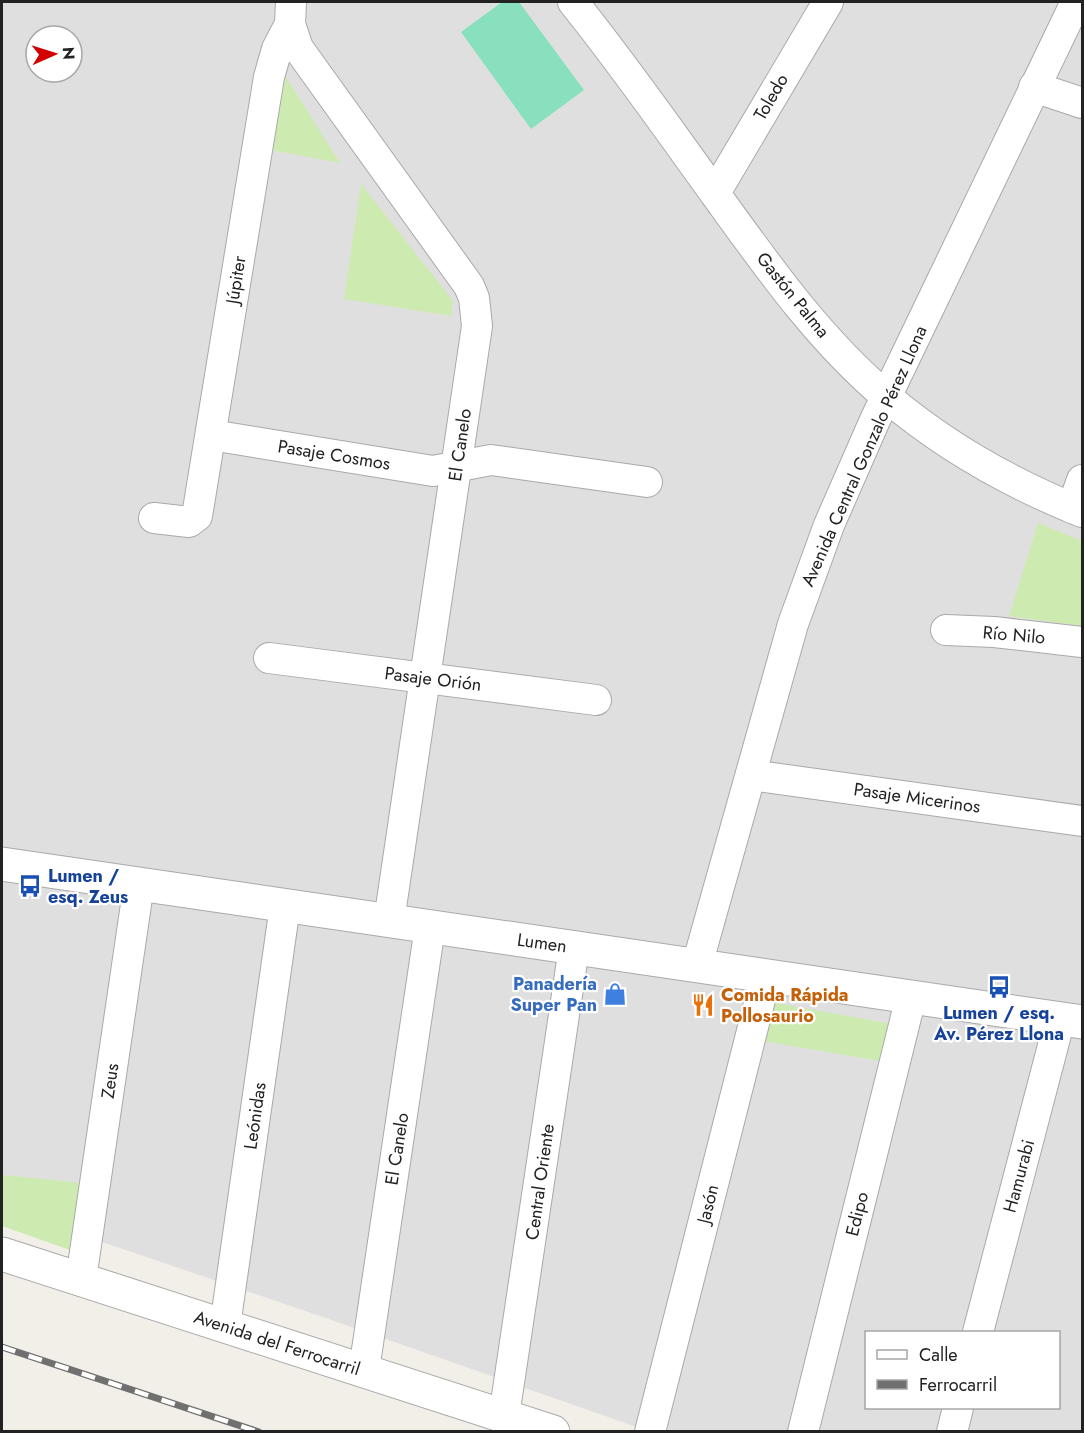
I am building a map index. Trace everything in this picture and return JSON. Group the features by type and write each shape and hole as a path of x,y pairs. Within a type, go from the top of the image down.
{"street":[{"name":"Toledo","path":"715,193 828,2"},
{"name":"Avenida Central Gonzalo Pérez Llona","path":"697,965 805,588 829,525 887,397 1076,2"},
{"name":"Gastón Palma","path":"578,4 781,286 835,346 887,397 973,459 1077,510"},
{"name":"Júpiter","path":"153,518 189,522 197,516 269,77 291,13"},
{"name":"El Canelo","path":"291,13 298,48 305,59 469,286 474,298 477,326 388,921"},
{"path":"1034,87 1083,103"},
{"name":"Pasaje Cosmos","path":"211,435 433,471 491,460 647,482"},
{"path":"1077,510 1083,480"},
{"name":"Río Nilo","path":"946,630 993,632 1083,642"},
{"name":"Pasaje Orión","path":"269,658 596,700"},
{"name":"Pasaje Micerinos","path":"751,775 1083,821"},
{"name":"Lumen","path":"2,864 1071,1020"},
{"name":"Zeus","path":"81,1279 139,884"},
{"name":"Leónidas","path":"225,1326 285,906"},
{"name":"El Canelo","path":"364,1370 430,927"},
{"name":"Central Oriente","path":"504,1416 574,948"},
{"name":"Jasón","path":"650,1431 766,976"},
{"name":"Edipo","path":"803,1431 911,997"},
{"name":"Hamurabi","path":"978,1331 1071,1020"},
{"name":"Avenida del Ferrocarril","path":"2,1254 554,1431"},
{"path":"952,1431 958,1409"}],"shaded area":[{"path":"2,2 1082,2 1082,1431 648,1431 2,1208"}],"green space":[{"path":"502,2 519,2 584,90 531,129 461,32"},
{"path":"286,77 340,163 271,150"},
{"path":"361,184 453,301 451,316 344,299"},
{"path":"1038,523 1082,541 1082,626 1009,616"},
{"path":"770,1002 898,1025 891,1063 763,1041"},
{"path":"2,1175 82,1183 70,1250 2,1226"}],"railway":[{"path":"2,1347 259,1432"}],"place":[{"name":"Lumen / esq. Zeus","path":"30,886"},
{"name":"Lumen / esq. Av. Pérez Llona","path":"999,987"},
{"name":"Panadería Super Pan","path":"615,994"},
{"name":"Comida Rápida Pollosaurio","path":"703,1005"}]}
